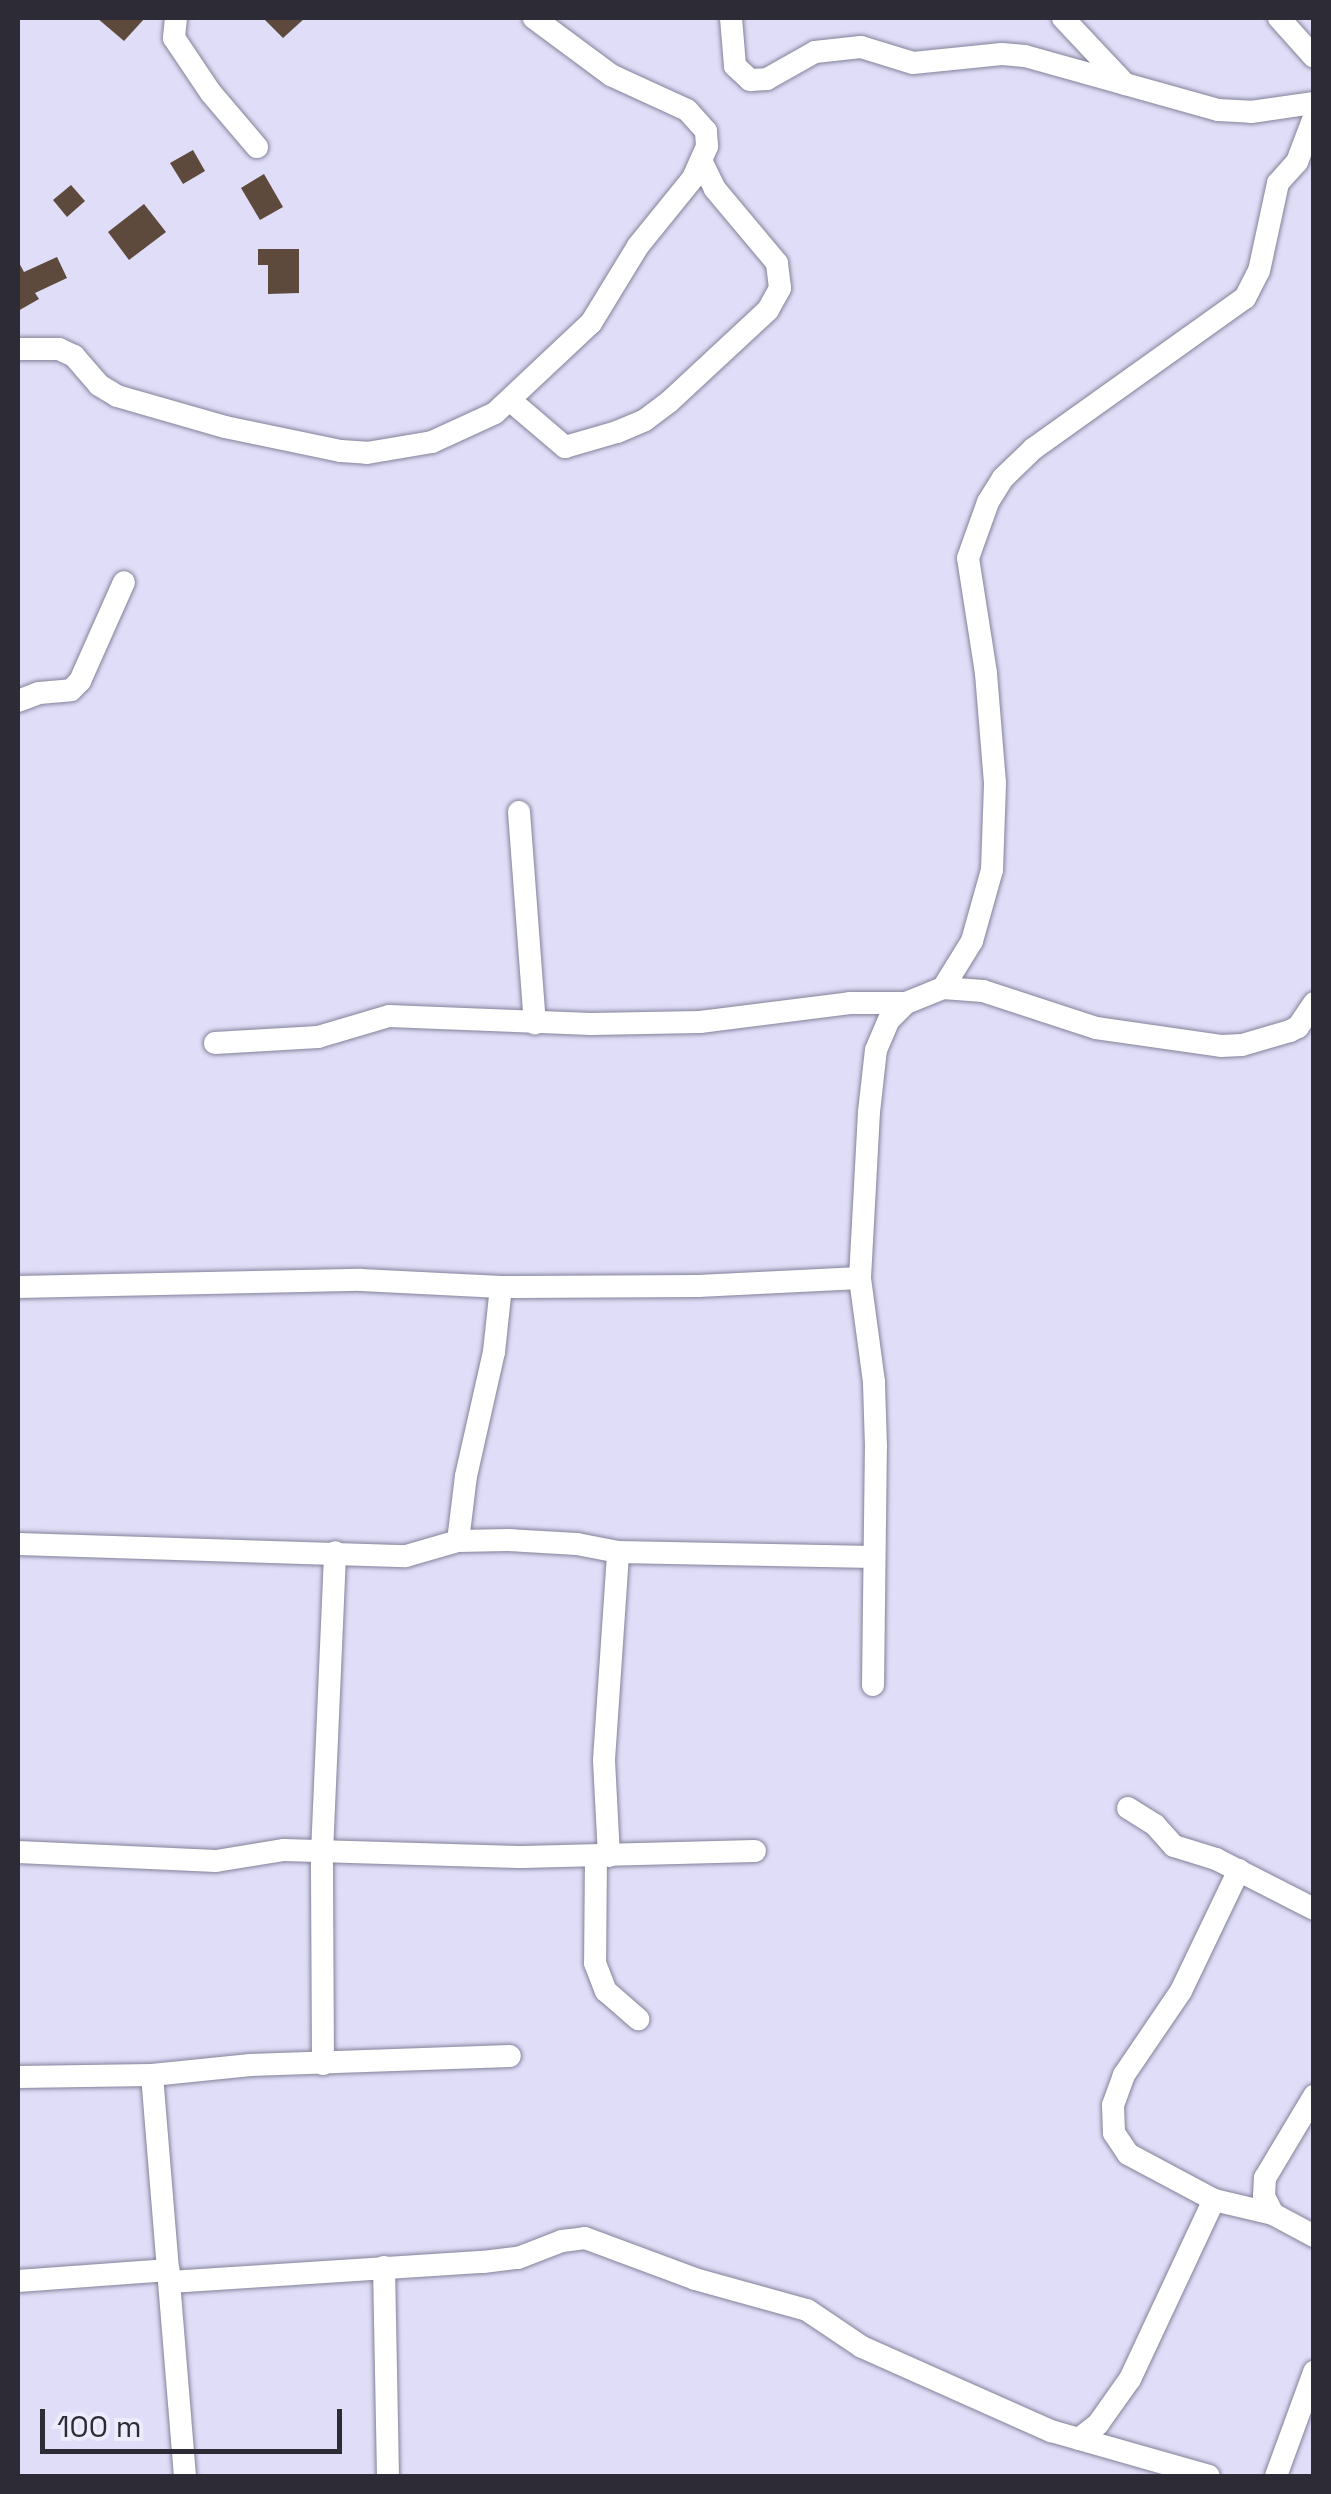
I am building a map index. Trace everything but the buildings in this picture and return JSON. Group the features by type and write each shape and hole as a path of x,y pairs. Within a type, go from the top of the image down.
{"street":[{"path":"176,18 174,38 211,94 257,147"},
{"path":"18,349 59,348 74,356 99,385 117,396 225,427 341,451 366,452 432,442 468,429 511,401 591,323 638,246 702,162 706,132 686,110 610,75 534,18"},
{"path":"731,18 735,66 750,80 767,79 815,52 861,47 914,63 1002,54 1025,56 1218,110 1251,112 1314,102"},
{"path":"1063,18 1125,84"},
{"path":"1279,18 1314,57"},
{"path":"943,988 972,941 992,870 993,765 986,673 968,572 968,558 988,502 1004,478 1033,450 1246,298 1259,271 1278,183 1306,144 1314,118"},
{"path":"511,401 565,447 617,432 645,420 668,402 768,310 780,288 777,263 715,188 702,162"},
{"path":"18,702 39,693 71,690 80,681 124,582"},
{"path":"519,812 535,1023"},
{"path":"215,1043 318,1037 389,1016 535,1023 700,1022 850,1003 906,1003 943,988 983,991 1096,1028 1221,1046 1290,1031 1298,1027 1314,1003"},
{"path":"873,1685 874,1382 860,1278 876,1050 889,1020 906,1003"},
{"path":"18,1287 361,1280 501,1287 698,1286 860,1278"},
{"path":"458,1541 466,1476 494,1352 501,1287"},
{"path":"18,1544 406,1556 458,1541 577,1544 618,1552 874,1557"},
{"path":"323,2064 322,1853 335,1552"},
{"path":"618,1552 595,1962 606,1991 638,2018"},
{"path":"1128,1808 1174,1846 1239,1870 1314,1910"},
{"path":"18,1852 216,1861 284,1850 602,1856 755,1851"},
{"path":"1239,1870 1180,1991 1138,2050 1113,2105 1114,2133 1128,2154 1214,2200 1274,2214 1314,2236"},
{"path":"18,2077 152,2075 510,2056"},
{"path":"152,2075 185,2476"},
{"path":"1274,2214 1264,2196 1265,2178 1314,2096"},
{"path":"1079,2438 1098,2424 1130,2379 1214,2200"},
{"path":"18,2280 483,2262 518,2258 562,2241 605,2242 695,2279 807,2310 862,2347 1079,2438 1209,2476"},
{"path":"384,2267 388,2476"},
{"path":"1276,2476 1314,2372"}]}
